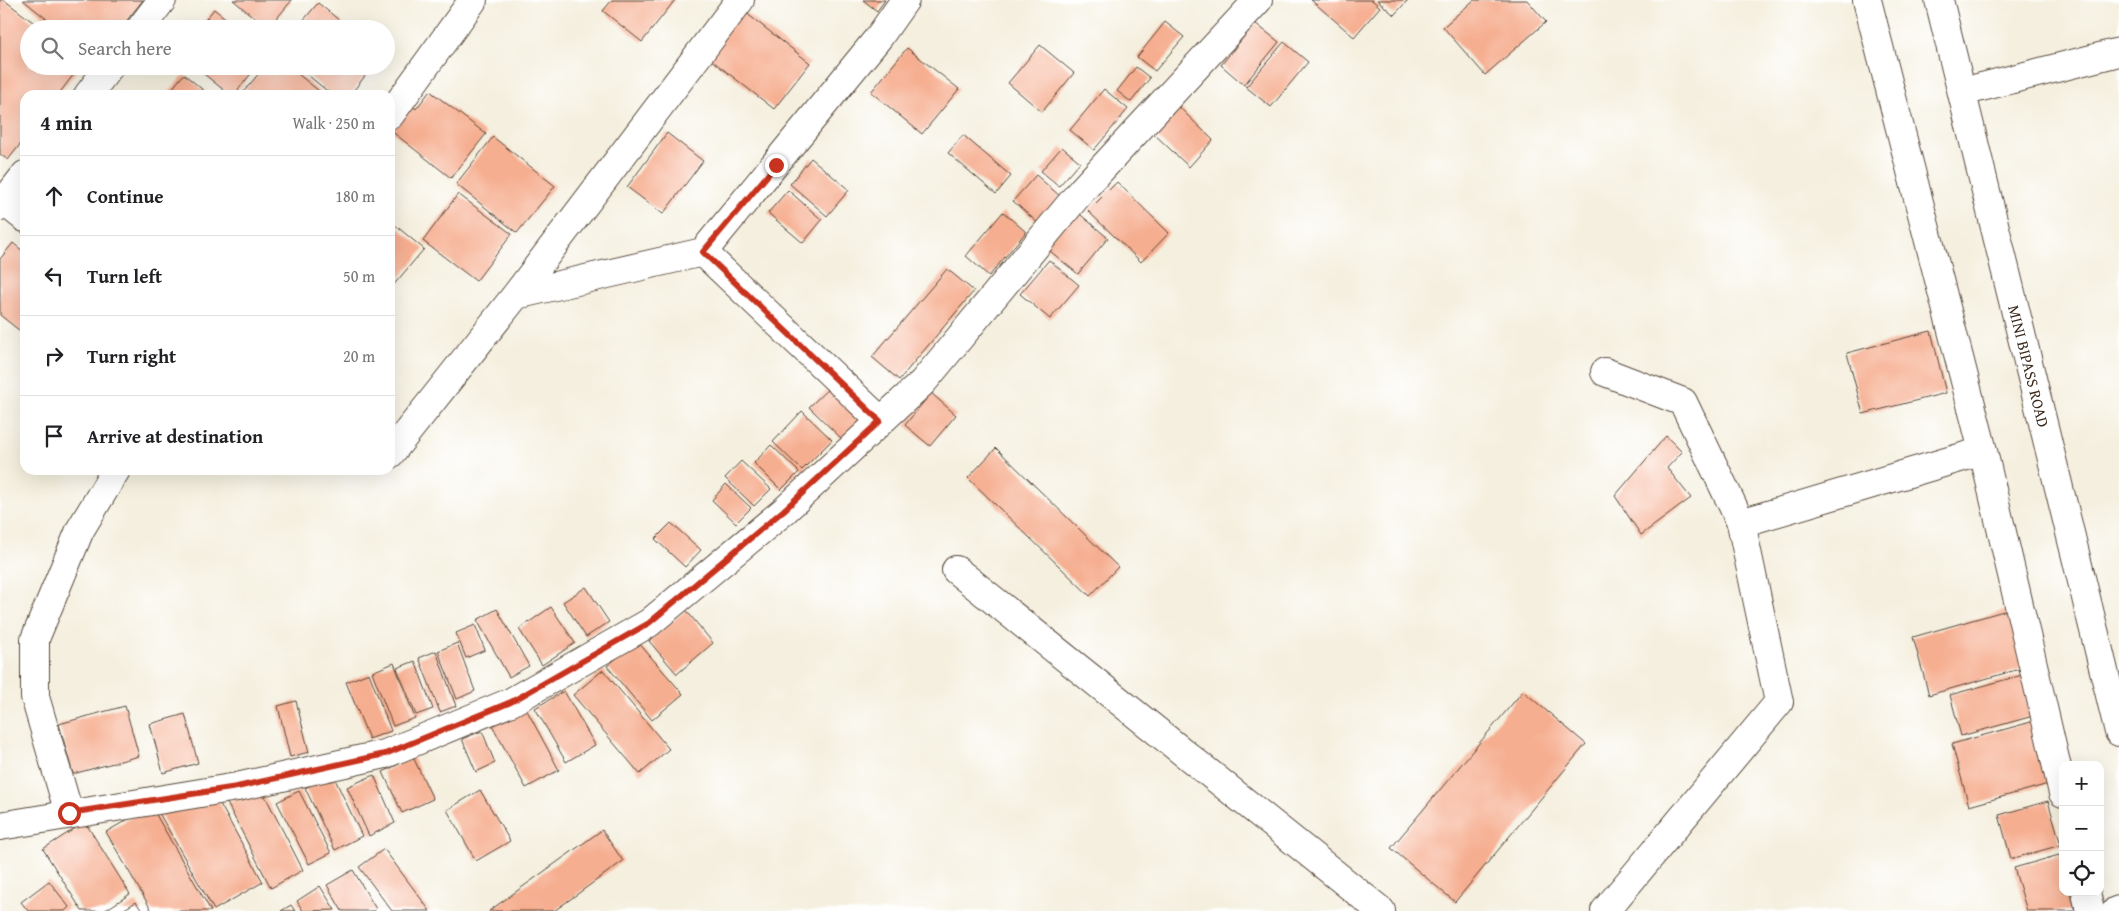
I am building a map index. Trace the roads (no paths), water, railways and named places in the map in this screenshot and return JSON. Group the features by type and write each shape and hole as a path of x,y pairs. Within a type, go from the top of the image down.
{"street":[{"path":"147,20 162,0"},
{"path":"395,108 473,0"},
{"path":"395,448 516,295 740,0"},
{"path":"516,295 703,252 879,37 905,0"},
{"path":"0,826 69,813 237,787 385,754 511,702 649,623 784,510 923,382 1082,190 1258,0"},
{"path":"1867,0 1983,451 2059,776"},
{"name":"MINI BIPASS ROAD","path":"1939,0 2119,732"},
{"path":"1962,92 2119,52"},
{"path":"92,90 103,75"},
{"path":"7,206 20,184"},
{"path":"703,252 880,421"},
{"path":"1605,372 1684,402 1741,523 1779,702 1605,911"},
{"path":"1741,523 1983,451"},
{"path":"69,813 35,697 35,639 80,530 113,475"},
{"path":"956,570 1381,911"},
{"path":"2087,896 2090,911"}]}
